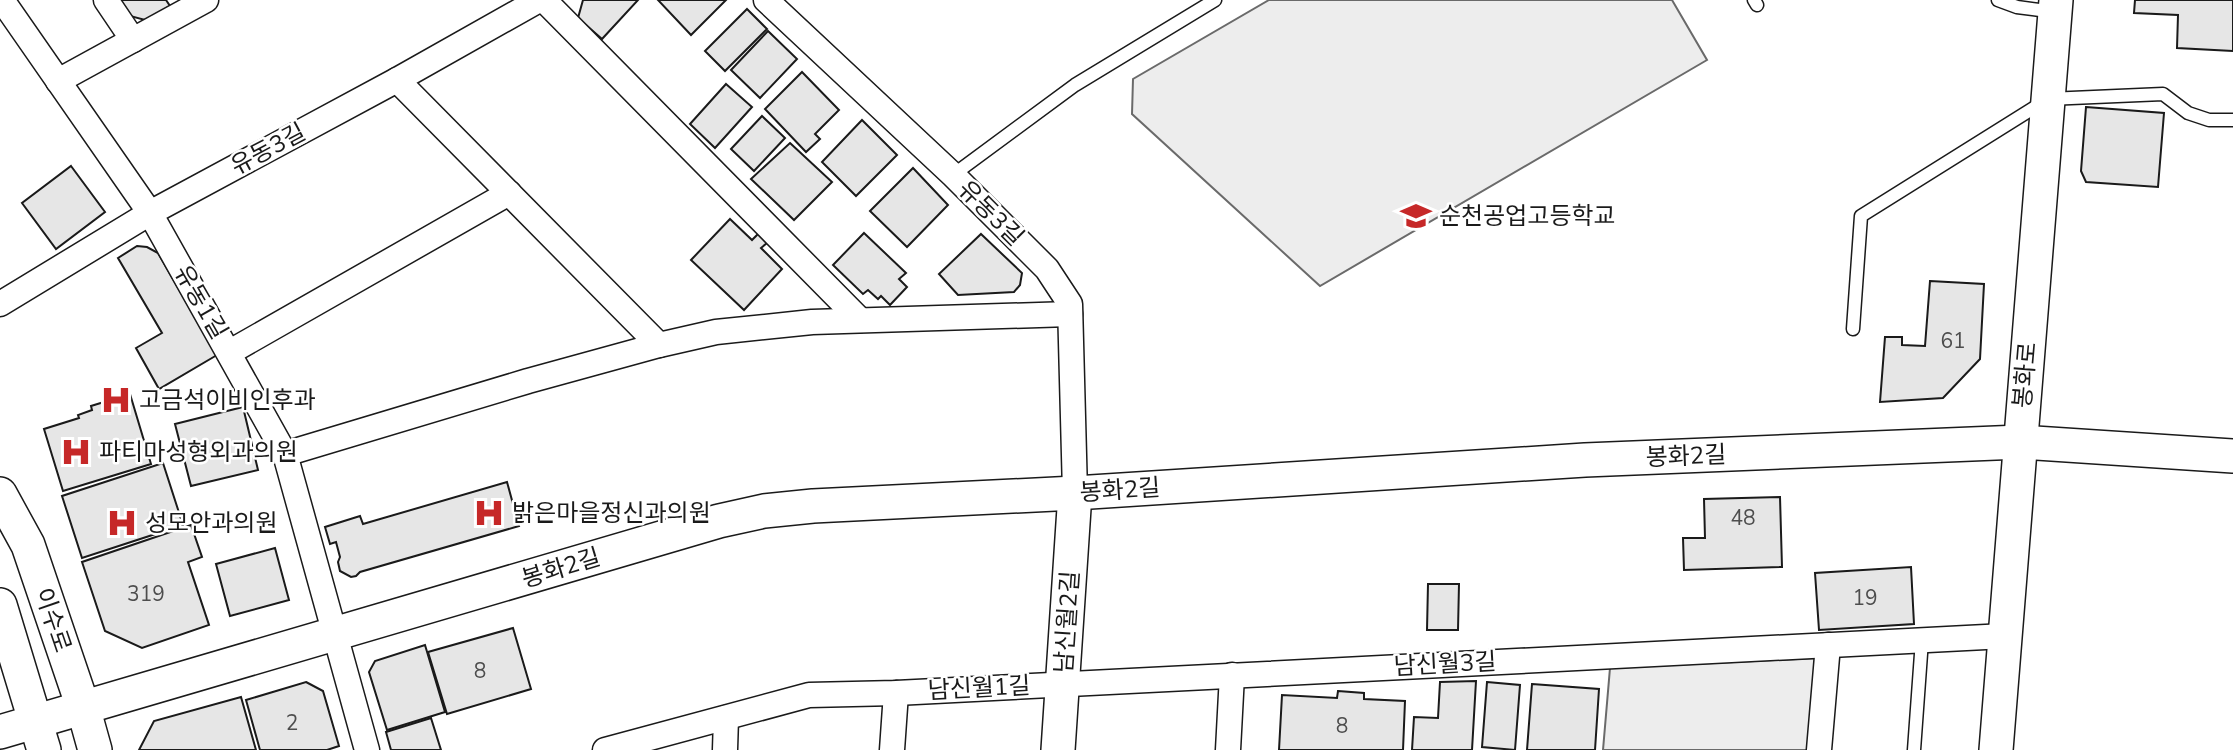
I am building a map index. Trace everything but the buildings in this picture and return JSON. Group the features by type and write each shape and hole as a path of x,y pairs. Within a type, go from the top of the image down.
{"street":[{"name":"유동1길","path":"2,0 150,213 285,454 367,750"},
{"path":"106,0 133,40"},
{"path":"58,81 206,0"},
{"path":"542,0 860,320"},
{"name":"유동3길","path":"0,304 150,213 542,0"},
{"name":"유동3길","path":"766,0 953,175 1047,269 1070,304 1075,493"},
{"name":"봉화로","path":"1996,750 2056,6"},
{"path":"397,80 659,345"},
{"path":"229,352 509,193"},
{"path":"285,454 528,381 716,332 812,322 1070,314"},
{"name":"봉화2길","path":"0,732 39,735 83,707 719,521 764,511 1585,460 2020,442 2233,456"},
{"name":"남신월2길","path":"1058,750 1075,493"},
{"name":"이수로","path":"0,494 28,545 95,750"},
{"name":"이수로","path":"0,605 39,735"},
{"name":"남신월3길","path":"1062,683 2005,636"},
{"path":"1819,750 1828,645"},
{"path":"1228,750 1232,675"},
{"name":"남신월1길","path":"605,750 809,695 896,693 1062,683"},
{"name":"남신월1길","path":"892,750 896,693"},
{"path":"724,750 726,718"}],"lane":[{"path":"953,175 1075,85 1215,0"},
{"path":"1998,0 2017,7 2056,6"},
{"path":"1853,330 1861,216 2048,99 2163,94 2188,113 2209,120 2233,120"},
{"path":"1914,750 1922,640"}],"shaded area":[{"path":"1269,0 1672,0 1707,60 1320,286 1132,114 1133,79"},
{"path":"1817,658 1809,750 1603,750 1610,668"}],"place":[{"name":"순천공업고등학교","path":"1416,216"},
{"name":"고금석이비인후과","path":"116,400"},
{"name":"파티마성형외과의원","path":"76,452"},
{"name":"밝은마을정신과의원","path":"489,513"},
{"name":"성모안과의원","path":"122,523"}]}
